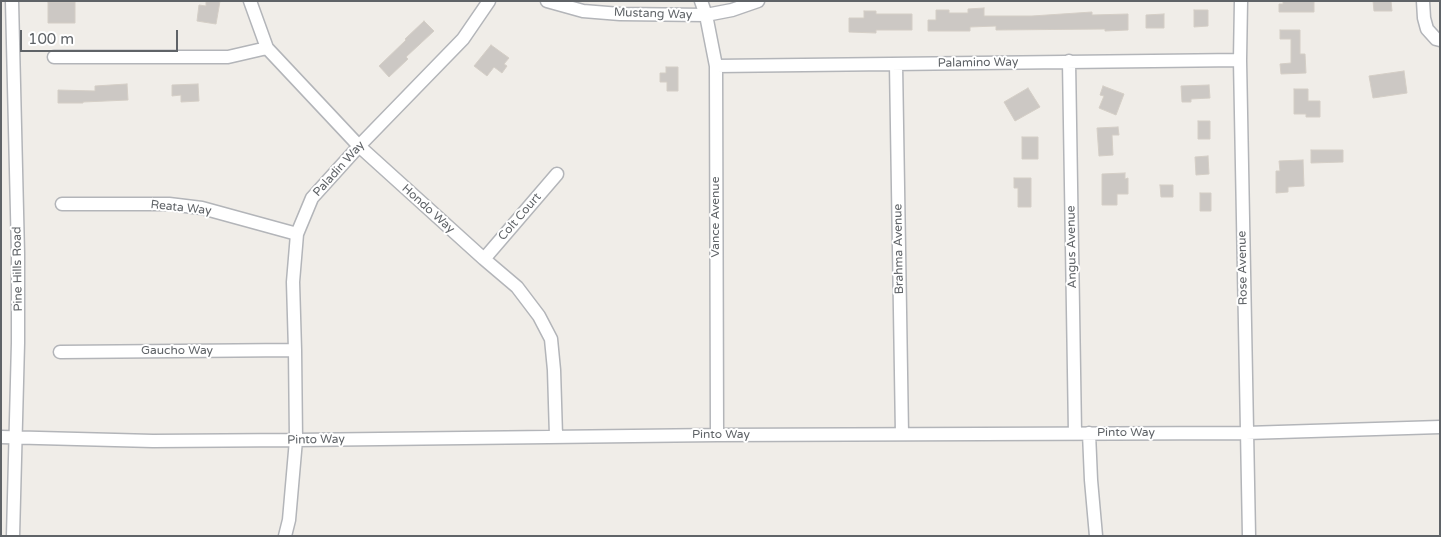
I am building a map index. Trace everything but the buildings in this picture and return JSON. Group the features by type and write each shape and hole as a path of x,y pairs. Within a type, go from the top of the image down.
{"street":[{"name":"Pine Hills Road","path":"12,1 18,254 18,343 13,536"},
{"name":"Hondo Way","path":"250,1 267,48 359,146 517,287 538,316 551,339 556,436"},
{"name":"Paladin Way","path":"286,536 296,440 293,282 297,234 312,198 462,39 489,1"},
{"name":"Mustang Way","path":"546,1 583,11 620,14 706,15 732,10 758,1"},
{"name":"Vance Avenue","path":"701,1 706,15 716,66 717,435"},
{"name":"Rose Avenue","path":"1241,1 1240,60 1249,536"},
{"path":"1423,1 1427,29 1436,39 1440,40"},
{"path":"54,57 228,57 267,48"},
{"name":"Palamino Way","path":"716,66 1240,60"},
{"name":"Angus Avenue","path":"1069,61 1075,433"},
{"name":"Brahma Avenue","path":"896,64 902,434"},
{"name":"Colt Court","path":"484,259 557,174"},
{"name":"Reata Way","path":"62,204 169,204 202,208 297,234"},
{"name":"Gaucho Way","path":"60,352 295,350"},
{"name":"Pinto Way","path":"1,437 153,441 556,436 1246,433 1440,426"},
{"path":"1090,434 1091,480 1096,536"}]}
